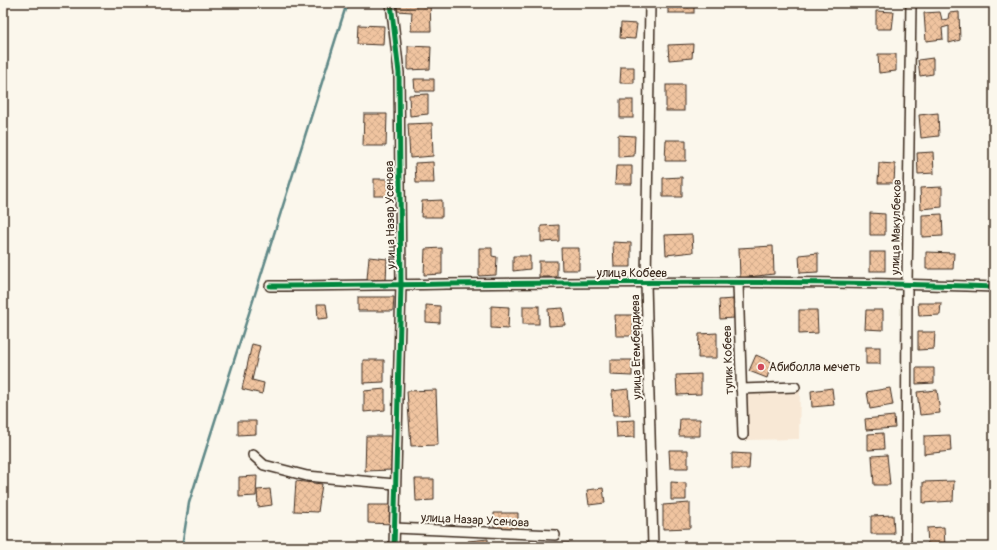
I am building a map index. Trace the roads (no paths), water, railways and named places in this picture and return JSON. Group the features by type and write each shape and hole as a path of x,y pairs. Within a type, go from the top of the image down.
{"street":[{"name":"улица Назар Усенова","path":"391,3 399,73 401,285 394,547"},
{"name":"улица Егембердиева","path":"650,3 646,282 653,547"},
{"name":"улица Макулбеков","path":"906,547 907,284 911,3"},
{"name":"улица Кобеев","path":"270,286 646,282 994,286"},
{"name":"тупик Кобеев","path":"738,283 743,436"},
{"path":"741,389 796,387"},
{"path":"253,456 264,465 307,476 395,484"},
{"name":"улица Назар Усенова","path":"394,528 554,535"}],"waterway":[{"path":"182,547 189,503 347,3"}],"place":[{"name":"Абиболла мечеть","path":"761,367"}]}
